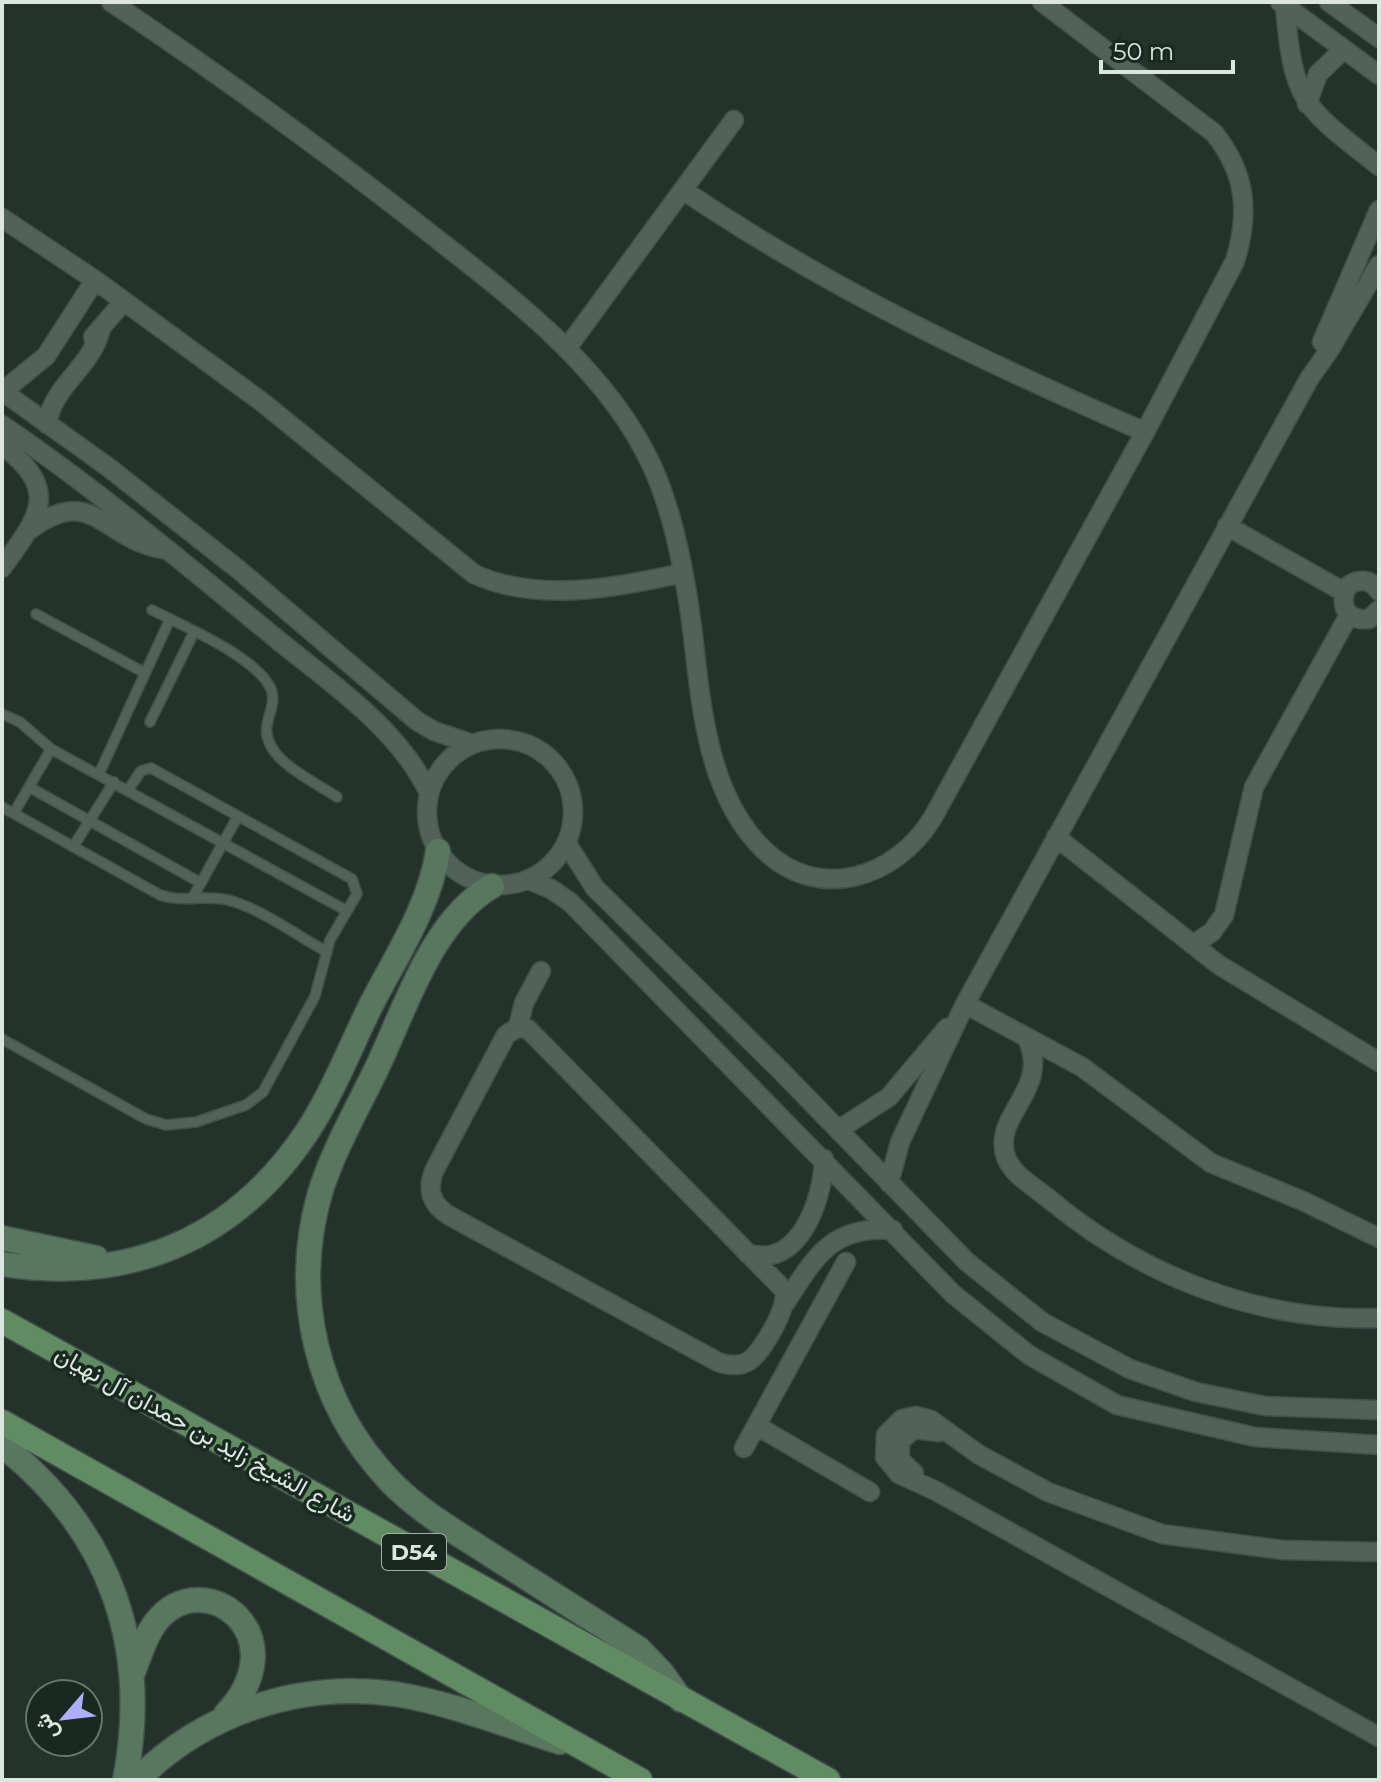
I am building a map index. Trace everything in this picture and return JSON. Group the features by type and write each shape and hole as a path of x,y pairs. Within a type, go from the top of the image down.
{"main road":[{"name":"شارع الشيخ زايد بن حمدان آل نهيان","path":"2,1321 828,1780"},
{"path":"2,1422 640,1780"}],"street":[{"path":"111,2 339,163 567,348 617,410 651,464 663,494 682,573 701,715 717,768 740,817 765,851 800,873 841,880 862,877 903,855 924,832 1145,432 1235,261 1244,227 1241,182 1227,149 1214,133 1042,2"},
{"path":"1329,2 1379,38"},
{"path":"1283,4 1379,75"},
{"path":"1283,4 1295,80 1307,104 1331,128 1379,166"},
{"path":"1307,104 1318,74 1343,50"},
{"path":"567,348 734,120"},
{"path":"683,190 791,260 894,318 1145,432"},
{"path":"1309,379 1379,210"},
{"path":"2,218 95,280 262,402 474,574 504,585 553,589 618,585 682,573"},
{"path":"889,1183 900,1142 965,1004 1309,379 1379,265"},
{"path":"95,280 44,359 3,391 229,562 417,721 434,731 472,744 503,739 519,741 547,756 558,767 572,796 574,813 567,844 551,866 529,880 492,886 468,902 441,936 333,1158 318,1202 308,1259 312,1328 332,1395 354,1435 390,1481 444,1524 639,1649 662,1673 681,1700"},
{"path":"47,424 52,404 63,385 92,354 100,332 124,301"},
{"path":"71,314 100,332"},
{"path":"2,425 168,550 387,732 411,760 429,793"},
{"path":"2,445 28,466 39,485 39,499 28,531 2,568"},
{"path":"28,531 60,512 75,510 93,515 132,540 168,550"},
{"path":"1227,526 1344,592"},
{"path":"1344,592 1360,581 1377,583"},
{"path":"1344,592 1343,605 1349,615 1362,620 1378,614"},
{"path":"1193,945 1212,932 1224,915 1254,787 1349,615"},
{"path":"472,744 440,769 429,793 428,823 438,851 467,878 492,886"},
{"path":"1056,837 1247,984 1379,1062"},
{"path":"567,844 595,888 967,1262 1007,1297 1052,1328 1109,1359 1163,1382 1265,1406 1379,1410"},
{"path":"2,1264 39,1270 85,1270 130,1262 174,1248 214,1227 251,1200 283,1167 309,1129 427,894 438,851"},
{"path":"529,880 551,889 570,902 953,1294 1001,1335 1057,1373 1117,1405 1255,1437 1379,1445"},
{"path":"541,971 524,1003 518,1027 506,1035 431,1177 431,1196 442,1211 726,1365 741,1364 752,1358 803,1276 837,1239 864,1230 893,1230"},
{"path":"965,1004 1099,1079 1211,1163 1303,1201 1379,1238"},
{"path":"838,1130 889,1097 965,1004"},
{"path":"518,1027 528,1029 782,1288 786,1302"},
{"path":"1027,1038 1033,1054 1033,1079 1005,1132 1005,1156 1014,1170 1066,1213 1135,1260 1212,1292 1293,1311 1379,1318"},
{"path":"747,1253 776,1255 793,1244 818,1201 824,1159"},
{"path":"2,1238 61,1252 130,1262"},
{"path":"776,1255 788,1273 803,1276 833,1290"},
{"path":"744,1448 846,1262"},
{"path":"1379,1552 1283,1550 1162,1534 1048,1492 949,1435 931,1420 909,1417 895,1423 884,1442 885,1457 893,1470 1379,1737"},
{"path":"757,1426 870,1492"},
{"path":"2,1445 45,1482 91,1543 122,1614 132,1676 132,1724 125,1780"},
{"path":"132,1676 147,1636 170,1609 188,1602 206,1601 223,1606 238,1617 249,1632 255,1649 254,1668 245,1695 222,1719"},
{"path":"137,1780 178,1745 222,1719 289,1697 359,1691 429,1701 585,1749"}],"lane":[{"path":"152,610 232,651 267,683 273,696 266,729 272,749 337,797"},
{"path":"36,614 145,673"},
{"path":"99,774 170,619"},
{"path":"150,722 194,632"},
{"path":"2,714 20,722 51,749 347,911"},
{"path":"14,813 51,749"},
{"path":"2,1039 146,1119 166,1125 196,1122 246,1105 263,1092 319,986 327,952 357,894 352,879 151,768 141,771 128,790"},
{"path":"73,847 114,782"},
{"path":"29,787 201,883"},
{"path":"2,807 160,895 216,898 239,904 327,952"},
{"path":"192,899 238,816"}]}
